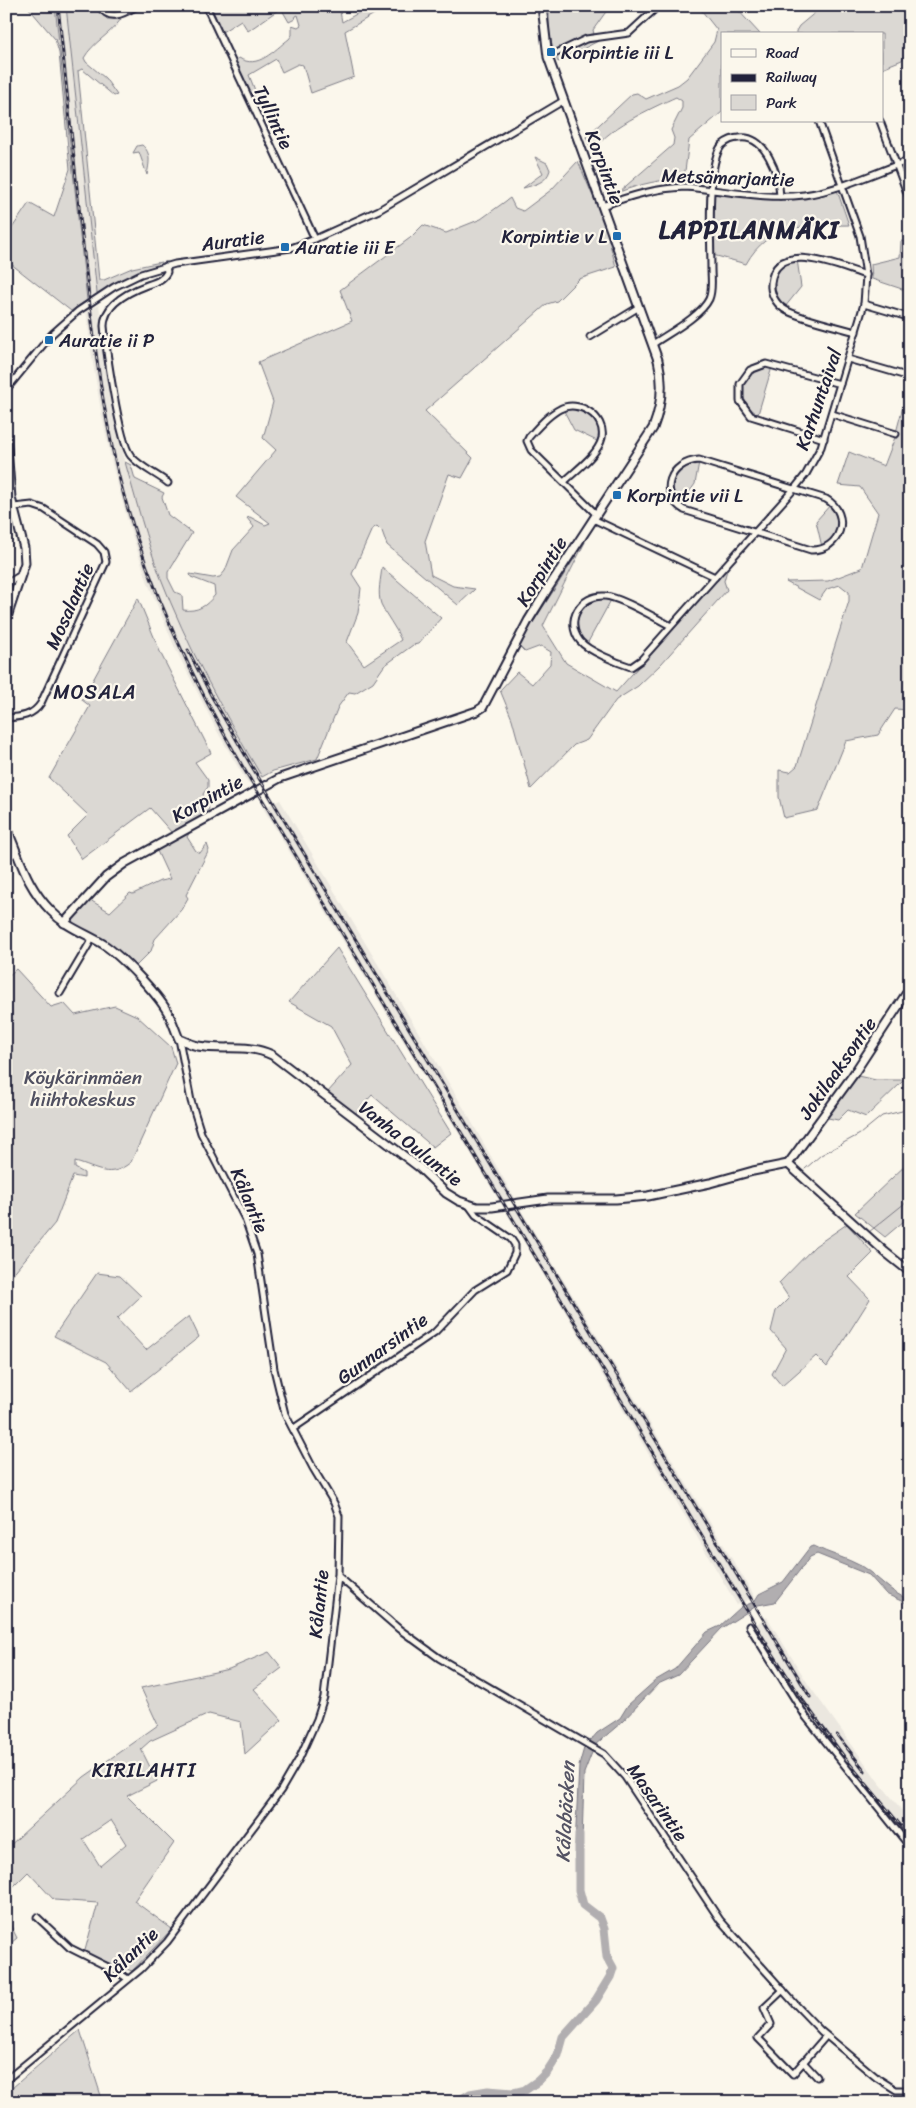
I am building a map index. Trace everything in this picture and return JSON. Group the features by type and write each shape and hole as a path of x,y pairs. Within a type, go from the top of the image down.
{"street":[{"path":"99,6 111,16 119,15 137,6"},
{"name":"Tyllintie","path":"206,6 315,239"},
{"name":"Korpintie","path":"64,923 106,877 125,863 251,792 287,775 477,711 483,707 528,621 646,440 656,419 661,399 660,369 653,344 548,57 542,6"},
{"path":"548,57 586,39 629,33 654,10"},
{"name":"Auratie","path":"6,390 44,342 78,311 114,287 141,274 166,266 291,248 315,239 379,210 563,101"},
{"name":"Karhuntaival","path":"671,626 606,596 585,601 578,608 574,620 575,633 583,644 631,667 641,660 715,578 795,488 813,463 824,439 864,304 866,275 860,236 819,122"},
{"path":"880,122 910,201"},
{"path":"653,344 698,312 710,297 712,189 714,159 718,151 730,140 742,137 754,140 764,148 778,184 780,196"},
{"name":"Metsämarjantie","path":"602,206 648,190 686,187 780,196 817,193 910,160"},
{"path":"856,332 787,311 775,299 771,283 774,274 781,264 796,257 866,275"},
{"path":"166,266 167,272 162,279 142,287 112,305 105,316 104,326 118,416 126,447 133,459 168,484"},
{"path":"864,304 908,317"},
{"path":"590,337 639,307"},
{"path":"848,359 910,377"},
{"path":"824,439 758,420 751,416 740,402 740,384 750,370 766,364 840,384"},
{"path":"564,482 598,446 602,432 595,416 580,407 566,406 560,408 545,420 527,441 532,450 595,517 715,578"},
{"path":"832,414 896,434"},
{"path":"6,436 14,507 24,548 25,563 6,620"},
{"path":"704,460 795,488 826,498 837,508 841,525 834,541 824,548 811,550 688,512 680,508 670,493 670,482 674,472 686,462 704,460"},
{"name":"Mosalantie","path":"6,718 30,714 42,703 106,562 104,552 97,544 44,509 32,505 14,507"},
{"path":"6,584 22,575"},
{"path":"6,827 26,879 34,890 64,923 114,952 167,1011 179,1039"},
{"path":"6,857 16,853"},
{"path":"60,993 92,939"},
{"name":"Jokilaaksontie","path":"788,1164 853,1075 910,988"},
{"name":"Vanha Ouluntie","path":"179,1039 196,1046 245,1047 261,1050 272,1055 420,1168 446,1192 468,1204 492,1207 548,1199 616,1199 648,1196 710,1183 753,1170 788,1164"},
{"name":"Kålantie","path":"6,2080 141,1969 167,1942 261,1819 292,1772 324,1697 338,1576 339,1516 334,1503 313,1468 286,1414 274,1369 257,1254 245,1219 201,1132 191,1101 179,1039"},
{"path":"788,1164 885,1252 910,1272"},
{"name":"Gunnarsintie","path":"294,1428 435,1332 474,1290 507,1270 515,1253 515,1246 511,1239 476,1215 468,1204"},
{"name":"Masarintie","path":"338,1576 399,1629 439,1658 555,1728 585,1742 604,1754 625,1777 720,1920 783,1990 826,2036 856,2063 888,2086 896,2090 910,2090"},
{"path":"748,1626 806,1717 910,1847"},
{"path":"37,1917 70,1948 128,1979"},
{"path":"783,1990 764,2008 771,2024 758,2038 793,2074 826,2036"},
{"path":"803,2062 816,2076"}],"shaded area":[{"path":"55,6 66,6 97,293 87,300"},
{"path":"99,305 113,407 125,462 145,529 160,574 186,638 231,725 262,777 248,784 217,731 175,648 148,583 129,525 113,468 92,357 86,310"},
{"path":"280,800 466,1112 524,1215 755,1597 737,1605 532,1255 263,808"},
{"path":"814,1546 861,1566 890,1589 910,1600 910,1605 886,1594 869,1575 817,1554 810,1557 775,1602 758,1605 722,1628 678,1675 658,1684 622,1722 595,1745 584,1773 582,1845 575,1846 579,1766 584,1748 597,1733 620,1718 628,1705 656,1680 675,1669 707,1632 720,1626 741,1607 754,1602 759,1594 783,1582 810,1547"},
{"path":"767,1617 808,1684 878,1781 910,1820 910,1844 864,1791 785,1681 752,1627"}],"green space":[{"path":"27,6 55,6 87,300 71,311 6,260 6,237 29,203 54,217 70,169 59,53 55,39"},
{"path":"66,6 95,6 107,19 121,19 92,47 84,58 86,62 105,78 117,95 114,96 82,69 78,71 99,280 104,280 132,268 161,262 162,264 97,293"},
{"path":"211,6 339,6 342,22 371,6 388,6 345,31 354,77 311,93 303,65 298,64 282,72 276,59 249,75 260,103 255,106 235,60 239,58 253,62 272,53 292,35 292,25 298,27 301,25 298,15 289,22 281,8 248,31 241,20 222,32"},
{"path":"549,6 610,6 593,30 594,34 553,51 549,30"},
{"path":"698,6 724,6 724,8 725,6 737,6 736,8 758,32 721,32 721,113 689,140 684,179 651,182 619,192 673,145 674,138 671,130 682,108 682,101 676,97 630,120 598,144 593,153 586,137 632,94 637,93 646,99 678,85 687,78 714,42 717,30"},
{"path":"823,6 910,6 910,46 902,60 884,67 884,32 796,32 799,26"},
{"path":"600,40 558,62 556,57 588,42"},
{"path":"142,145 149,155 147,175 139,152 133,153 137,146"},
{"path":"535,157 547,163 550,170 540,182 523,188 543,173"},
{"path":"578,161 605,225 616,267 579,279 557,301 547,304 425,411 473,458 462,478 449,474 425,541 431,575 453,586 475,589 458,605 387,545 382,531 377,526 372,529 352,574 361,588 358,613 347,642 364,665 401,640 381,604 379,590 382,567 441,618 418,644 413,645 384,666 373,682 355,693 349,692 338,707 317,759 273,771 262,777 206,678 182,628 150,548 125,462 131,465 135,479 164,493 162,497 168,515 192,533 168,572 168,578 175,592 182,595 183,610 193,610 201,607 215,595 214,586 191,577 190,574 213,578 220,577 225,571 233,550 254,527 247,518 250,517 265,525 270,523 236,497 276,450 263,438 273,402 258,362 352,321 340,290 410,238 423,225 446,233 481,219 510,198 515,208 523,211 551,190"},
{"path":"837,190 849,225 804,227 778,233 766,240 755,250 746,264 713,255 714,195 717,192 792,197 822,194"},
{"path":"901,241 910,243 910,298 908,291 872,279 871,264 900,257"},
{"path":"797,259 801,287 785,307 775,293 774,280 782,267"},
{"path":"766,366 772,367 758,414 752,410 744,399 742,386 748,374"},
{"path":"910,380 910,444 907,454 910,455 910,710 895,709 878,735 846,741 818,810 784,818 779,797 779,770 790,772 797,766 849,601 849,592 840,585 827,589 819,600 786,582 828,581 862,568 878,513 860,487 838,485 849,452 884,466 894,440"},
{"path":"578,408 596,420 600,430 599,442 574,430 563,409"},
{"path":"699,462 695,484 680,505 673,489 674,477 683,468"},
{"path":"831,504 837,517 838,528 833,538 822,547 816,521"},
{"path":"585,542 543,626 566,663 616,692 728,566 724,581 727,590 661,664 638,686 616,700 587,740 574,745 531,789 512,719 500,690 517,672 532,684 550,664 551,652 541,646 525,652 519,646"},
{"path":"138,598 161,654 211,753 195,762 208,780 208,787 203,794 209,809 172,833 150,808 82,859 67,836 88,815 49,778 90,706 82,700"},
{"path":"603,599 611,600 587,644 578,630 579,616 587,605"},
{"path":"191,830 187,837 196,851 200,853 207,844 209,850 186,895 188,898 181,910 155,939 151,951 135,967 104,941 69,923 90,900 110,912 130,893 133,894 160,881 170,879 157,851"},
{"path":"337,948 451,1133 433,1147 372,1095 354,1115 327,1093 352,1065 331,1026 289,1002"},
{"name":"Köykärinmäen hiihtokeskus","path":"16,969 51,1007 64,1003 75,1015 115,1006 137,1016 171,1047 176,1063 131,1162 116,1170 103,1171 75,1162 75,1168 84,1173 84,1178 73,1176 55,1223 6,1282 6,978"},
{"path":"853,1075 876,1080 904,1080 866,1117 848,1110 838,1120 823,1117"},
{"path":"910,1161 910,1216 885,1237 855,1213"},
{"path":"847,1224 873,1253 849,1277 870,1299 827,1367 816,1356 782,1386 772,1374 786,1348 771,1331 776,1311 789,1298 779,1283 815,1246"},
{"path":"97,1273 120,1276 141,1296 117,1319 146,1350 189,1316 199,1337 131,1391 106,1362 54,1336"},
{"path":"269,1652 282,1668 254,1689 282,1720 245,1754 241,1722 209,1714 150,1741 141,1749 157,1781 127,1796 174,1843 134,1901 172,1929 132,1971 84,1954 98,1903 54,1900 28,1872 6,1894 6,1849 84,1777 158,1725 141,1688 229,1669","holes":["111,1820 126,1844 100,1866 83,1839"]},
{"path":"6,1916 17,1938 6,1947"},
{"path":"80,2030 103,2102 6,2102 6,2093"}],"waterway":[{"path":"805,1169 821,1155 860,1134 882,1116 910,1109"},
{"path":"869,1232 910,1199"},
{"name":"Kålabäcken","path":"457,2102 470,2094 488,2091 513,2093 525,2090 538,2081 547,2072 558,2055 563,2037 596,2000 610,1977 613,1968 607,1957 604,1929 600,1918 583,1905 579,1890 579,1834"}],"railway":[{"path":"58,6 92,325 111,444 141,550 170,625 187,662 244,769 768,1646 804,1702 845,1758 910,1837"},
{"path":"188,650 212,697 251,765 810,1697"},
{"path":"837,1735 865,1771"}],"place":[{"name":"Korpintie iii L","path":"551,52"},
{"name":"Korpintie v L","path":"617,236"},
{"name":"Auratie iii E","path":"285,247"},
{"name":"Auratie ii P","path":"49,340"},
{"name":"Korpintie vii L","path":"617,495"}],"district":[{"name":"LAPPILANMÄKI","path":"749,230"},
{"name":"MOSALA","path":"95,692"},
{"name":"KIRILAHTI","path":"144,1770"}]}
